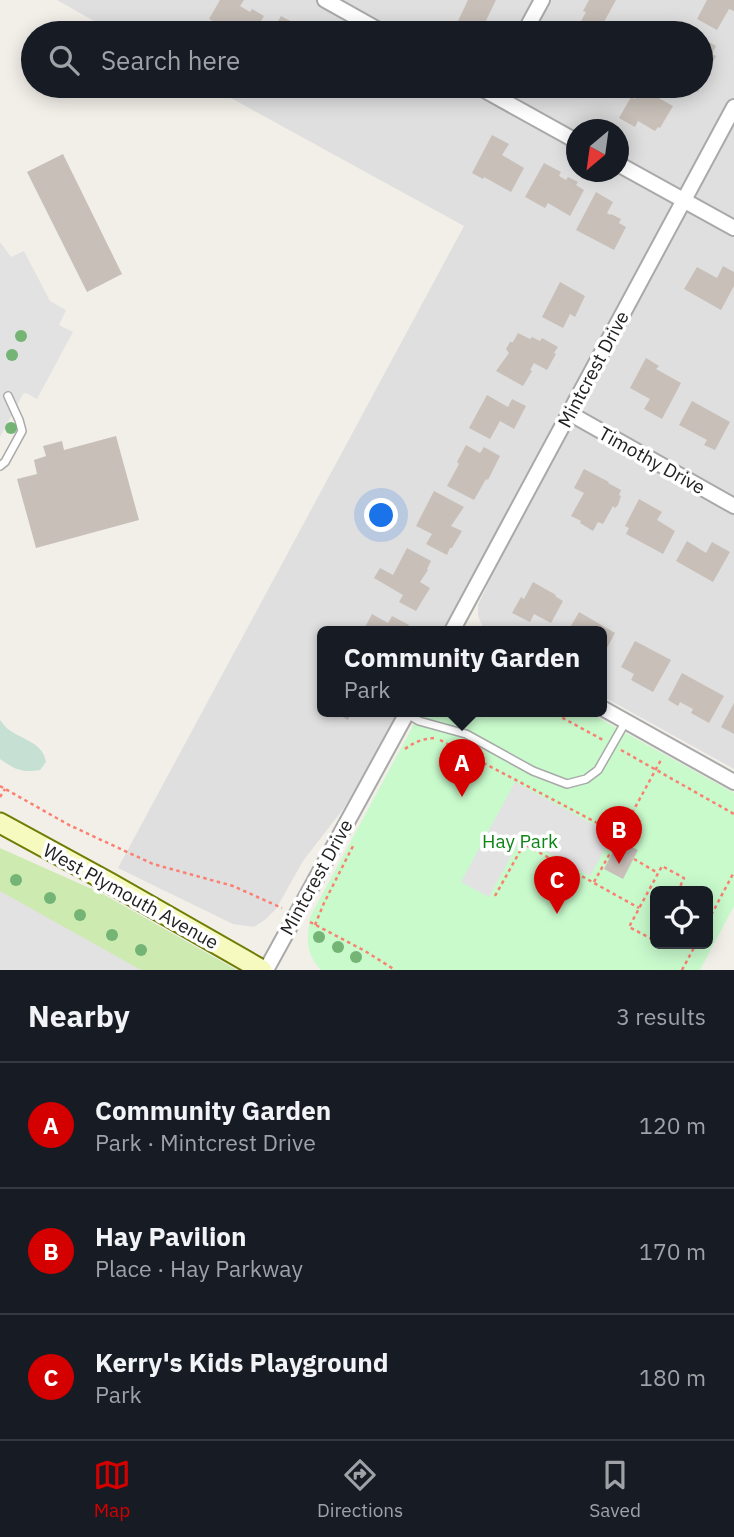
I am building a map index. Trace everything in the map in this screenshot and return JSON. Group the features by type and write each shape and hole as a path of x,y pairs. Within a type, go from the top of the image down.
{"main road":[{"name":"West Plymouth Avenue","path":"0,823 264,970"}],"street":[{"path":"325,0 363,21"},
{"path":"531,21 542,0"},
{"path":"506,98 566,135"},
{"name":"Mintcrest Drive","path":"459,626 569,413 734,107"},
{"path":"629,170 734,228"},
{"name":"Timothy Drive","path":"569,413 734,506"},
{"path":"607,711 734,782"},
{"name":"Mintcrest Drive","path":"264,970 404,717"}],"lane":[{"path":"0,466 5,462 22,431 8,396"},
{"path":"414,717 419,721 466,734 533,771 567,783 586,779 598,770 626,721"}],"path":[{"path":"561,717 734,814"},
{"path":"402,751 422,739 435,738 620,835"},
{"path":"594,883 669,746"},
{"path":"0,786 69,825 153,864 233,886 365,951 396,970"},
{"path":"0,797 5,789"},
{"path":"495,896 524,844 639,908"},
{"path":"634,859 658,873"},
{"path":"650,938 629,927 662,866 684,878 680,886"},
{"path":"713,912 734,872"},
{"path":"681,970 693,949"}],"shaded area":[{"path":"57,0 734,0 734,769 607,699 607,626 482,625 478,616 478,605 563,426 448,626 317,626 317,717 397,717 344,808 303,861 276,909 266,919 254,927 233,924 118,868 464,226 231,98 713,98 713,21 94,21"},
{"path":"0,242 11,257 24,251 50,301 66,310 59,325 73,332 37,399 23,394 0,437"},
{"path":"515,782 613,835 590,876 521,838 489,897 461,882"},
{"path":"0,891 141,970 0,970"}],"green space":[{"name":"Hay Park","path":"418,717 597,717 734,793 734,906 713,946 713,886 650,886 650,949 711,949 700,970 321,970 312,958 308,945 310,917"},
{"path":"0,720 8,729 41,750 46,762 40,770 19,770 0,759"},
{"path":"0,848 103,894 237,970 0,970"}],"building":[{"path":"220,0 244,0 240,6 264,16 261,21 209,19"},
{"path":"468,0 496,0 486,21 458,21"},
{"path":"589,0 616,0 605,21 581,21 586,12 583,11"},
{"path":"707,0 734,0 734,11 729,9 717,30 713,28 713,21 697,19"},
{"path":"281,16 290,21 278,21"},
{"path":"630,98 659,98 673,106 660,128 655,131 638,121 635,127 629,124 629,119 619,118"},
{"path":"492,135 509,144 502,155 524,168 511,192 472,173"},
{"path":"63,154 122,274 87,292 27,172"},
{"path":"544,163 561,172 559,176 566,182 578,182 576,185 584,190 570,216 548,203 545,208 525,197"},
{"path":"596,192 613,202 607,213 621,219 619,223 626,227 614,250 576,230"},
{"path":"723,266 734,272 734,286 721,310 684,289 697,267 717,278"},
{"path":"560,282 585,296 575,317 570,314 563,328 542,317"},
{"path":"518,333 530,339 532,337 540,341 542,338 558,347 547,370 534,363 523,386 496,371 509,353 506,349 510,342 513,342"},
{"path":"646,358 659,366 656,369 681,383 662,419 644,409 650,399 630,388"},
{"path":"487,395 508,407 512,399 526,406 514,429 500,421 490,439 469,428"},
{"path":"692,401 730,422 715,450 704,445 707,440 679,425"},
{"path":"116,436 139,520 36,548 17,479 37,474 34,460 46,456 43,446 62,441 64,450"},
{"path":"466,445 480,453 484,447 500,456 474,500 447,486"},
{"path":"584,469 621,490 618,505 615,508 613,506 603,524 598,522 593,531 571,516 584,493 574,488"},
{"path":"434,491 464,507 451,526 462,531 447,555 426,544 432,534 416,526"},
{"path":"639,499 662,512 657,520 675,531 663,554 626,534 629,528 625,526"},
{"path":"687,541 706,553 712,542 730,552 713,582 676,561"},
{"path":"407,548 431,561 420,582 430,588 416,611 399,602 403,595 374,578 380,568 393,575"},
{"path":"533,582 563,601 551,623 534,614 530,622 512,613"},
{"path":"579,612 603,626 571,626"},
{"path":"372,614 388,623 392,616 409,625 408,626 366,626"},
{"path":"607,628 615,633 607,648"},
{"path":"635,641 671,660 653,692 631,680 634,674 621,667"},
{"path":"682,673 724,696 709,723 691,713 693,709 680,702 678,706 668,700"},
{"path":"734,703 734,734 721,727"},
{"path":"619,840 638,850 623,879 604,869"}],"place":[{"name":"Community Garden","path":"462,797"},
{"name":"Hay Pavilion","path":"619,864"},
{"name":"Kerry's Kids Playground","path":"557,914"}]}
